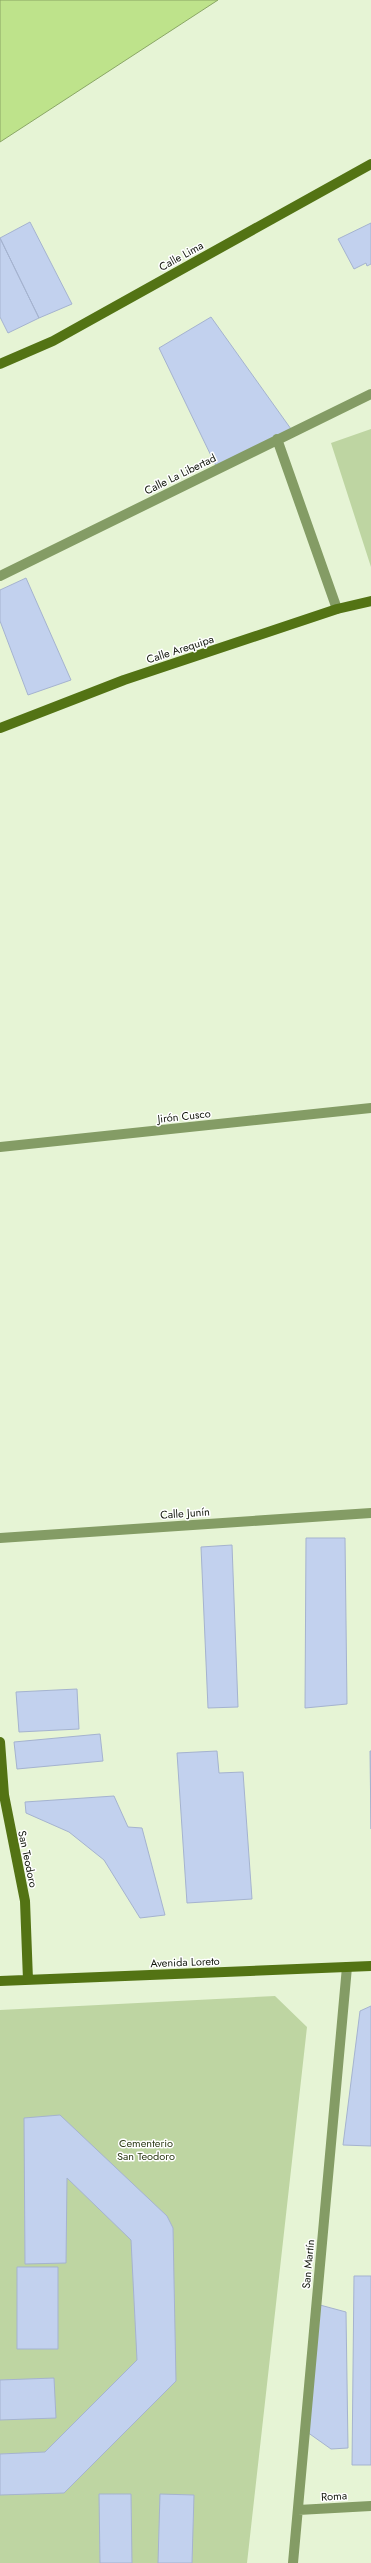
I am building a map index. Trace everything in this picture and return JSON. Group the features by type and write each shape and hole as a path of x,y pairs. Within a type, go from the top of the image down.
{"street":[{"name":"Calle Lima","path":"0,364 53,341 371,164"},
{"name":"Calle La Libertad","path":"0,576 371,394"},
{"path":"277,439 337,609"},
{"name":"Calle Arequipa","path":"0,728 124,680 337,609 371,601"},
{"name":"Jirón Cusco","path":"0,1147 371,1108"},
{"name":"Calle Junín","path":"0,1538 371,1513"},
{"name":"San Teodoro","path":"0,1742 4,1795 25,1901 28,1980"},
{"name":"San Martín","path":"293,2563 347,1966"},
{"name":"Avenida Loreto","path":"0,1981 371,1966"},
{"name":"Roma","path":"298,2510 371,2506"}],"green space":[{"path":"371,429 371,567 331,443"},
{"name":"Cementerio San Teodoro","path":"275,1996 307,2027 247,2563 0,2563 0,2010"}],"shaded area":[{"path":"0,0 218,0 0,142"}],"building":[{"path":"30,222 72,304 39,318 0,238"},
{"path":"371,223 371,264 367,266 366,263 354,269 338,239"},
{"path":"0,238 39,318 8,333 0,317"},
{"path":"211,317 291,429 216,466 159,348"},
{"path":"26,578 71,680 28,695 0,621 0,590"},
{"path":"306,1538 345,1538 347,1704 305,1708"},
{"path":"232,1545 238,1707 208,1708 201,1547"},
{"path":"77,1689 79,1729 19,1732 16,1692"},
{"path":"100,1734 103,1761 17,1769 14,1742"},
{"path":"217,1751 219,1773 243,1772 252,1899 187,1903 177,1753"},
{"path":"370,1751 371,1751 371,1829"},
{"path":"114,1796 128,1827 142,1828 165,1915 140,1918 104,1860 69,1832 26,1813 25,1802"},
{"path":"371,2006 371,2146 343,2145 360,2011"},
{"path":"60,2115 167,2216 173,2228 176,2381 64,2493 0,2495 0,2454 45,2452 137,2360 131,2240 67,2178 66,2263 25,2264 24,2118"},
{"path":"17,2267 58,2267 58,2349 17,2349"},
{"path":"354,2276 371,2276 371,2465 352,2465"},
{"path":"320,2305 346,2312 348,2448 331,2449 307,2432"},
{"path":"54,2378 56,2418 0,2420 0,2380"},
{"path":"99,2494 131,2494 132,2563 100,2563"},
{"path":"160,2494 194,2495 192,2563 158,2563"}]}
